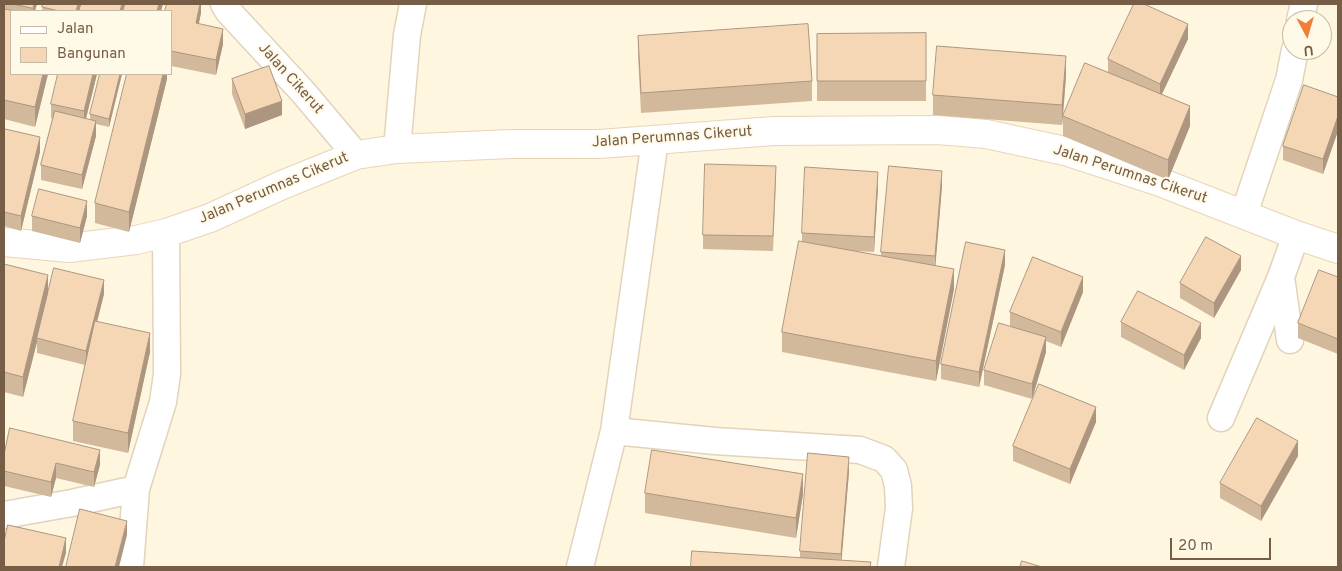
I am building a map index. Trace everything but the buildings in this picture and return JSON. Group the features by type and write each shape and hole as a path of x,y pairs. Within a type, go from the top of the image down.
{"street":[{"name":"Jalan Cikerut","path":"224,4 229,12 356,155"},
{"path":"398,149 407,35 413,4"},
{"path":"1244,214 1289,80 1293,60"},
{"name":"Jalan Perumnas Cikerut","path":"4,242 68,248 121,242 166,233 210,218 282,185 356,155 398,149 511,144 600,144 774,131 937,130 986,134 1065,151 1160,182 1296,235 1338,248"},
{"path":"580,567 614,431 655,140"},
{"path":"130,567 136,489 163,402 167,374 166,233"},
{"path":"1221,418 1281,277 1296,235"},
{"path":"1281,277 1290,340"},
{"path":"614,431 714,441 860,450 884,458 894,470 898,486 899,508 891,567"},
{"path":"4,516 136,489"}]}
